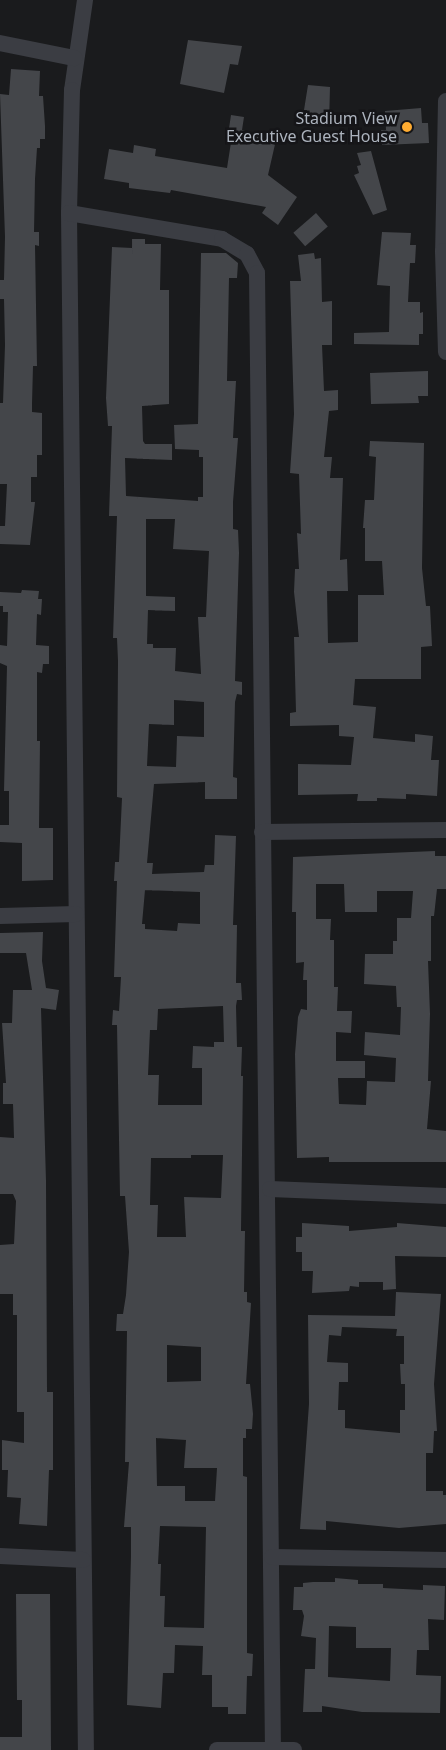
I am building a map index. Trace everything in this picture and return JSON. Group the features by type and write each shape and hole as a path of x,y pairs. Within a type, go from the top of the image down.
{"street":[{"path":"85,0 74,58 69,213 86,1750"},
{"path":"0,43 74,58"},
{"path":"446,101 446,352"},
{"path":"69,213 222,239 247,254 257,273 262,832 270,1189 273,1749"},
{"path":"262,832 446,830"},
{"path":"0,916 76,914"},
{"path":"270,1189 446,1196"},
{"path":"0,1556 83,1560"},
{"path":"272,1556 446,1560"},
{"path":"217,1750 294,1750"}],"building":[{"path":"188,40 242,46 238,65 230,64 224,93 180,84"},
{"path":"11,69 40,71 39,96 43,96 45,126 45,139 40,139 40,148 37,148 35,179 34,232 39,232 39,246 35,245 37,366 33,366 32,404 32,412 42,413 42,455 37,455 37,477 31,477 31,502 35,502 30,545 0,544 0,526 5,526 7,484 0,484 0,403 3,403 5,345 4,299 0,299 0,280 4,280 5,237 0,94 9,95"},
{"path":"308,85 330,87 329,125 306,124 307,110 304,110"},
{"name":"Stadium View Executive Guest House","path":"421,108 422,123 428,123 429,143 382,145 381,130 386,130 385,111"},
{"path":"231,115 244,117 242,130 276,140 268,175 297,197 278,225 262,213 266,207 171,190 170,193 129,188 129,183 104,179 109,149 133,153 134,145 156,149 155,156 227,168 232,136 228,135"},
{"path":"371,151 387,210 373,215 354,175 359,173 357,166 361,165 357,153"},
{"path":"316,213 328,227 305,246 293,233"},
{"path":"382,232 411,233 410,245 416,245 415,263 410,263 408,302 420,302 420,313 423,312 423,334 419,334 419,345 354,344 354,333 389,332 390,286 377,285"},
{"path":"132,239 145,239 145,244 161,244 160,290 169,290 169,404 142,406 143,441 145,444 172,444 172,460 125,458 126,496 198,501 198,497 203,497 203,457 199,457 199,450 175,449 174,425 198,424 201,253 226,253 238,263 237,278 229,278 227,381 236,381 233,438 238,438 233,502 233,529 238,530 239,553 235,681 242,682 242,695 237,694 235,702 233,777 237,778 237,799 205,799 205,782 154,784 147,863 153,863 152,874 204,872 205,865 214,865 215,835 236,836 233,925 237,925 236,983 241,983 242,1000 237,1000 236,1006 237,1047 242,1047 241,1076 243,1076 241,1231 245,1231 244,1292 247,1292 247,1302 251,1303 246,1384 250,1384 253,1414 252,1429 246,1429 246,1438 243,1438 243,1476 247,1477 247,1653 253,1654 252,1676 247,1676 246,1714 228,1714 228,1707 212,1707 212,1675 202,1675 203,1646 175,1645 174,1673 163,1673 161,1708 127,1705 131,1527 124,1527 129,1462 125,1462 127,1331 116,1331 117,1314 123,1314 129,1252 125,1196 120,1196 117,1025 112,1025 113,1010 119,1011 121,977 114,977 117,881 114,881 115,862 119,862 122,798 117,797 118,661 117,638 113,638 117,516 109,516 112,426 108,426 106,398 112,247 132,248","holes":["146,519 175,519 173,549 209,551 206,617 198,617 201,674 175,671 176,648 153,648 153,644 147,644 148,610 175,611 175,597 146,596","174,700 204,702 204,737 177,736 176,767 147,766 149,724 174,725","145,890 200,892 200,924 178,923 177,931 145,929 145,924 142,924","223,1006 224,1042 214,1042 214,1047 193,1046 192,1068 202,1068 202,1105 158,1105 159,1075 148,1075 150,1030 157,1030 158,1009","191,1155 223,1155 221,1198 184,1197 186,1237 157,1237 158,1205 150,1205 151,1158 191,1158","167,1345 201,1347 201,1381 167,1382","156,1438 186,1440 184,1468 217,1468 215,1501 185,1501 185,1486 157,1486","160,1526 206,1527 204,1628 164,1627 165,1596 160,1596 161,1564 158,1564"]},
{"path":"314,253 315,259 321,258 322,302 332,301 332,345 322,345 324,391 338,390 338,410 329,411 324,457 332,457 330,478 343,478 340,560 347,559 348,591 327,591 328,643 358,642 358,595 384,595 382,561 365,561 365,528 363,528 365,500 374,500 376,457 369,456 370,441 424,443 422,568 426,606 430,606 432,646 421,647 421,679 355,679 353,705 376,707 373,738 415,742 415,734 433,736 431,760 439,760 437,796 406,794 406,799 377,798 377,801 357,801 358,794 298,795 298,764 351,765 354,737 339,736 339,725 290,726 290,713 296,712 294,637 299,637 294,592 295,569 299,569 297,533 301,534 299,474 290,473 294,414 290,281 301,281 298,255"},
{"path":"428,371 428,396 418,396 419,403 371,404 370,373"},
{"path":"22,590 39,591 38,599 42,599 41,615 37,614 36,645 49,646 49,664 43,664 42,673 37,672 37,741 40,741 39,828 53,828 53,880 22,881 22,843 0,842 0,825 9,825 9,791 4,791 7,666 0,663 0,645 7,646 8,612 3,612 3,606 0,606 0,592 21,593"},
{"path":"435,851 435,856 446,856 446,889 437,889 434,916 431,916 431,961 428,961 430,1014 428,1081 431,1081 427,1129 446,1131 446,1162 329,1162 329,1157 297,1158 295,1054 298,1017 301,1009 307,1010 307,980 303,980 304,962 296,963 296,912 292,912 293,857","holes":["316,884 344,884 345,912 377,912 377,891 413,891 411,918 397,918 397,941 393,941 393,954 365,954 364,984 396,986 397,1007 401,1007 400,1035 365,1032 364,1055 396,1058 395,1082 367,1081 366,1105 339,1104 338,1078 365,1078 365,1061 336,1061 336,1032 351,1033 352,1011 337,1011 338,987 334,987 334,940 330,940 331,919 316,919"]},
{"path":"43,932 42,961 46,988 59,990 56,1010 41,1008 46,1181 47,1392 53,1392 53,1470 49,1470 47,1526 19,1524 21,1498 7,1497 8,1470 2,1470 2,1440 24,1443 24,1412 17,1412 17,1315 13,1315 13,1294 0,1294 0,1245 14,1244 16,1201 13,1194 0,1194 0,1137 14,1138 13,1104 3,1104 3,1083 6,1083 2,1023 12,1023 13,990 32,990 26,953 0,953 0,933"},
{"path":"302,1223 349,1226 349,1231 397,1227 397,1223 446,1227 446,1257 395,1256 396,1289 383,1290 383,1282 359,1282 359,1287 350,1286 349,1291 312,1293 313,1271 302,1271 302,1252 296,1252 296,1237 302,1237"},
{"path":"396,1292 441,1294 434,1384 437,1431 434,1431 433,1453 426,1453 426,1491 443,1491 443,1495 446,1495 446,1524 399,1528 326,1521 326,1530 300,1529 309,1404 308,1315 395,1316","holes":["342,1327 397,1329 396,1336 404,1336 404,1364 400,1364 401,1384 405,1384 405,1410 400,1410 400,1433 345,1428 345,1410 338,1410 339,1382 348,1382 348,1363 327,1362 329,1335 341,1336"]},
{"path":"335,1578 358,1580 358,1584 383,1584 383,1588 423,1590 423,1585 445,1586 444,1620 428,1619 429,1650 417,1650 416,1675 441,1676 440,1713 362,1712 322,1706 322,1712 303,1712 305,1669 315,1669 316,1638 301,1636 304,1616 302,1610 293,1610 294,1587 303,1587 303,1583 335,1582","holes":["329,1626 356,1627 356,1648 391,1648 390,1681 328,1677"]},
{"path":"16,1594 50,1594 51,1750 0,1750 0,1737 22,1737 22,1700 17,1700"}],"place":[{"name":"Stadium View Executive Guest House","path":"407,127"}]}
